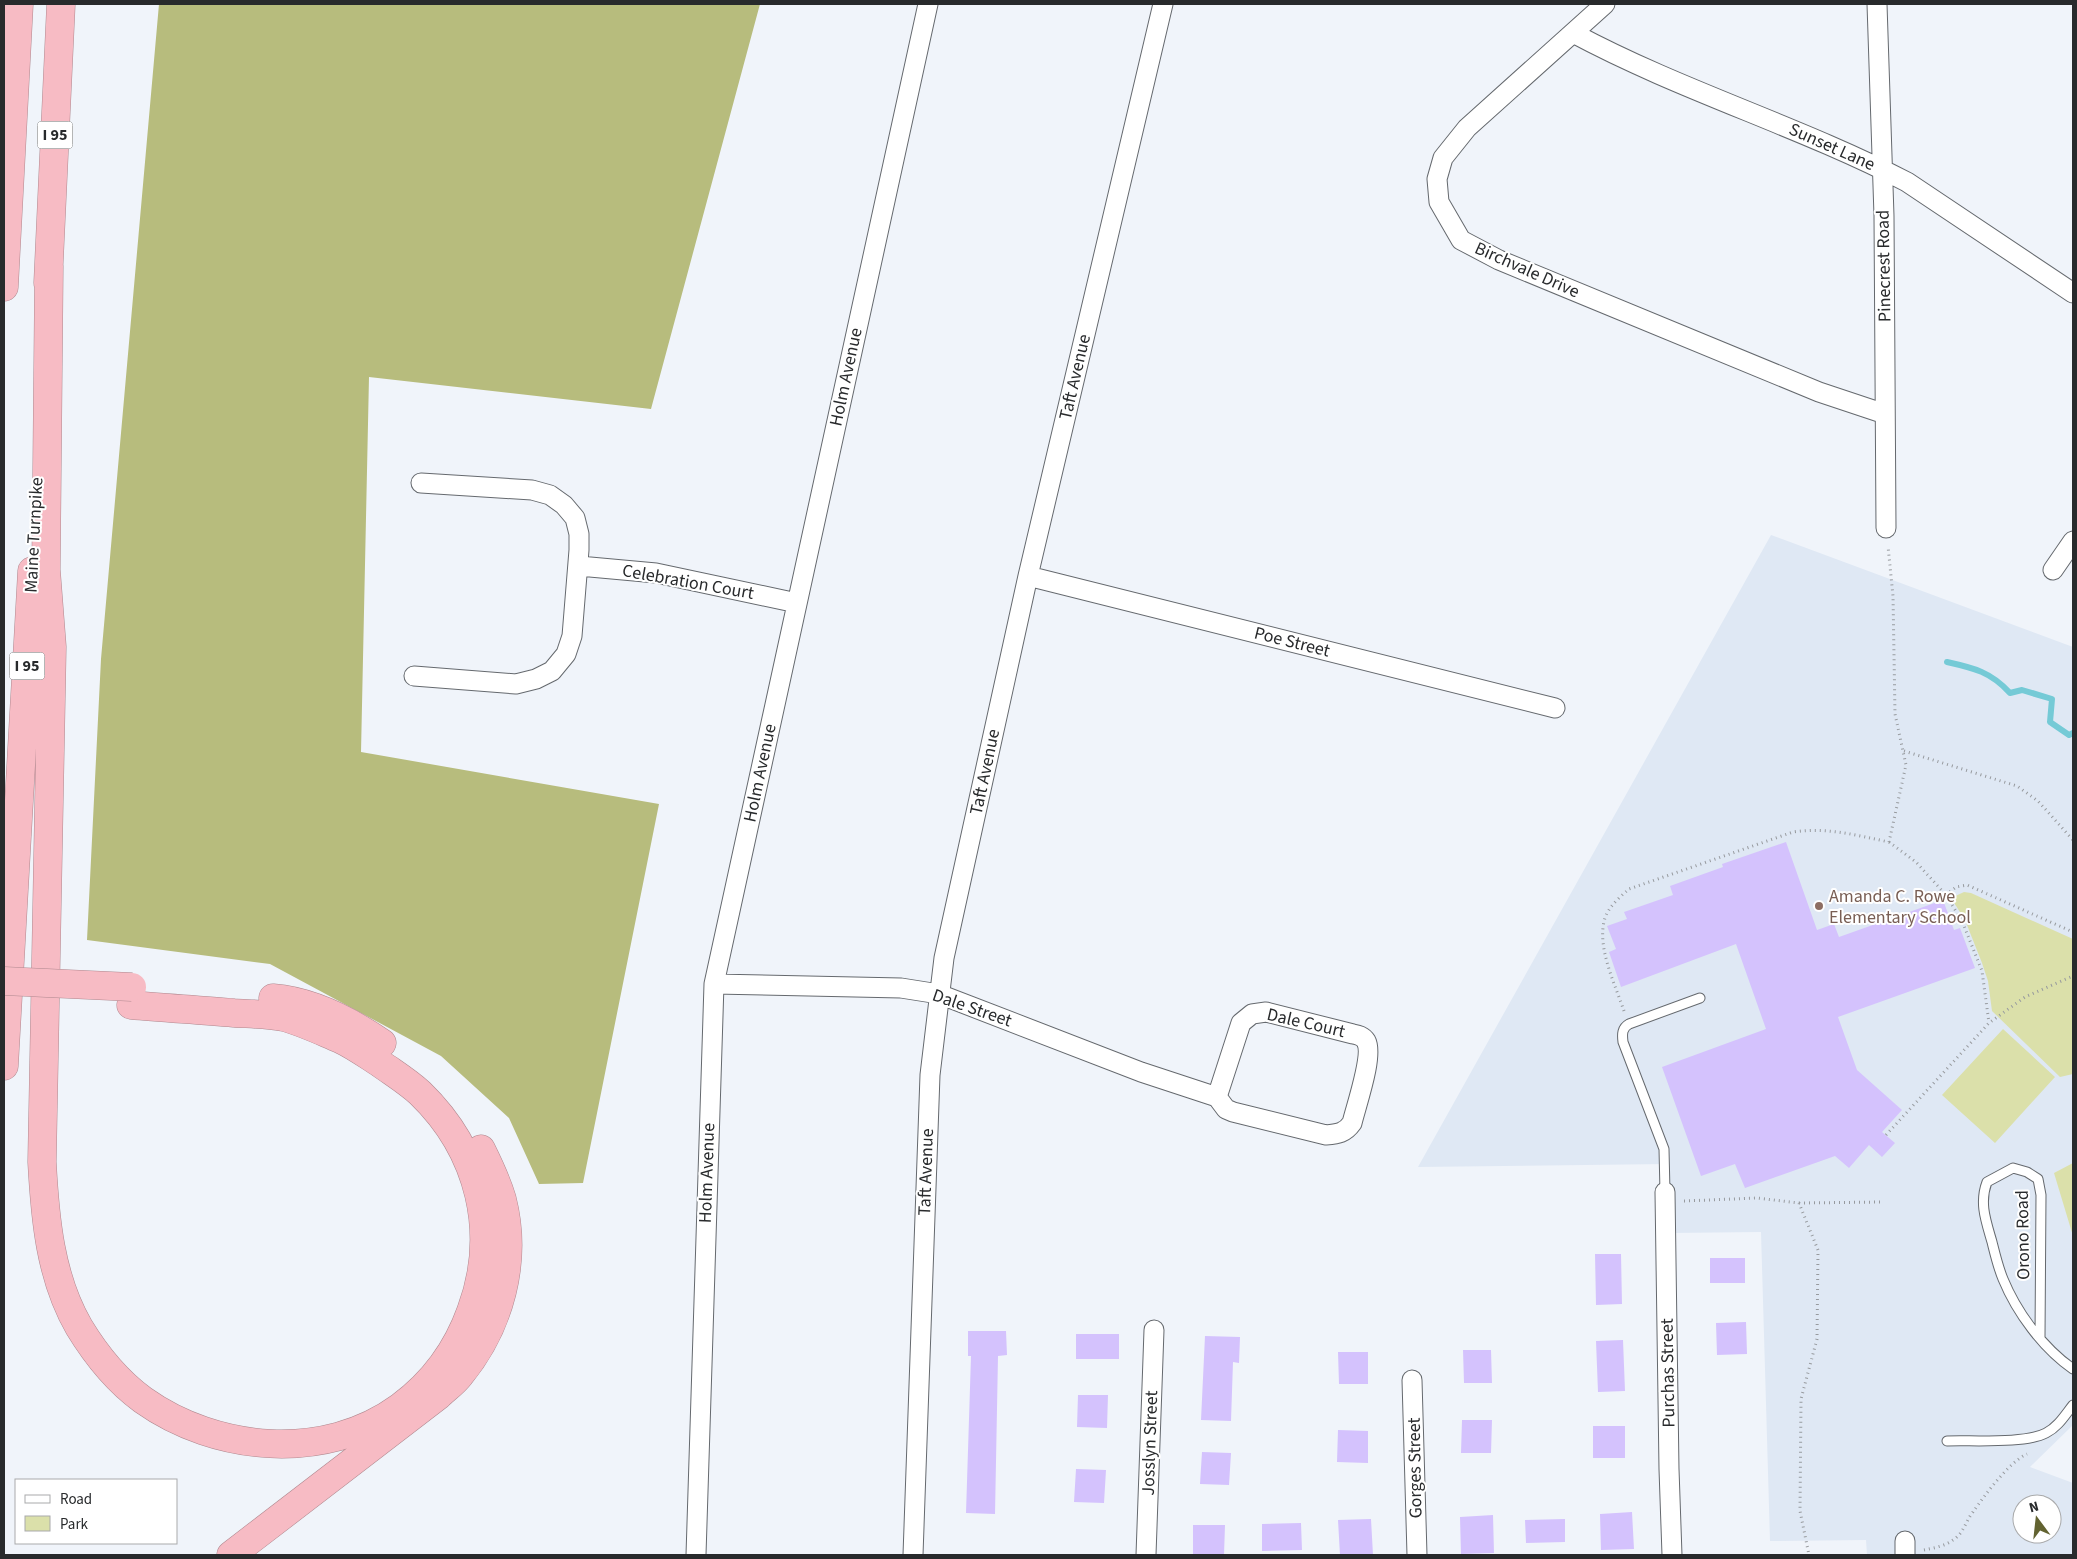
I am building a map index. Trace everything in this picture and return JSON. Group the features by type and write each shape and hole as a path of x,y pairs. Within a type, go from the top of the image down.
{"highway":[{"name":"I 95","path":"4,287 19,4"},
{"name":"Maine Turnpike","path":"4,1066 49,266 61,4"},
{"path":"4,981 132,996 283,1017 342,1040 364,1052 418,1091 448,1127 471,1170 479,1192 484,1216 485,1240 480,1286 464,1331 441,1369 399,1408 370,1425 348,1433 302,1443 253,1442 206,1432 183,1423 141,1398 106,1365 91,1346 71,1311 53,1258 45,1210 42,1162 52,647 46,570 49,266"},
{"path":"4,999 132,996 287,999 343,1018 430,1077 461,1112 473,1132 493,1175 501,1198 506,1222 508,1253 503,1292 486,1337 459,1377 438,1396 231,1555"}],"street":[{"name":"Holm Avenue","path":"696,1555 714,984 928,4"},
{"name":"Taft Avenue","path":"913,1555 930,1076 939,994 950,930 1028,576 1163,4"},
{"name":"Birchvale Drive","path":"1605,4 1467,128 1443,158 1436,178 1439,202 1461,240 1499,260 1801,384 1885,414"},
{"name":"Pinecrest Road","path":"1877,4 1882,169 1886,528"},
{"name":"Sunset Lane","path":"1573,33 1599,47 1687,86 1851,154 1882,169 1907,182 2039,272 2072,289"},
{"path":"414,676 516,684 536,680 552,671 566,654 572,636 579,566 579,534 575,518 564,505 550,495 532,490 421,483"},
{"path":"2053,570 2073,541"},
{"name":"Celebration Court","path":"579,566 656,572 797,603"},
{"name":"Poe Street","path":"1028,576 1555,708"},
{"name":"Dale Street","path":"714,984 901,988 939,994 1141,1072 1217,1097"},
{"name":"Dale Court","path":"1266,1012 1361,1036 1366,1042 1368,1058 1352,1123 1342,1133 1326,1135 1233,1112 1226,1108 1217,1097 1241,1023 1252,1014 1266,1012"},
{"name":"Purchas Street","path":"1665,1197 1672,1555"},
{"name":"Josslyn Street","path":"1146,1555 1154,1330"},
{"name":"Gorges Street","path":"1412,1380 1417,1555"}],"lane":[{"path":"1665,1197 1664,1149 1623,1042 1622,1034 1625,1027 1629,1024 1700,998"},
{"name":"Orono Road","path":"2040,1338 2042,1194 2038,1179 2027,1172 2013,1168 1987,1182 1983,1195 1984,1213 2002,1278 2015,1304 2040,1338 2055,1357 2073,1369"},
{"path":"1947,1441 2030,1438 2046,1433 2058,1425 2073,1406"}],"path":[{"path":"1886,528 1893,596 1895,714 1906,765 1889,842"},
{"path":"1903,751 2017,786 2038,802 2073,840"},
{"path":"1629,1024 1602,945 1605,916 1614,901 1629,889 1793,832 1815,829 1830,830 1889,842 1916,862 1946,895 1962,921 1982,971 1990,1023"},
{"path":"1946,895 1956,887 1967,885 2073,932"},
{"path":"1886,1135 1990,1023 2026,997 2073,976"},
{"path":"1665,1197 1700,1199 1757,1198 1799,1203 1884,1202"},
{"path":"1799,1203 1818,1250 1817,1339 1801,1398 1800,1511 1808,1555"},
{"path":"1910,1549 1946,1545 1955,1539 1964,1531 1971,1514 2003,1475 2019,1458 2032,1452"}],"shaded area":[{"name":"Amanda C. Rowe Elementary School","path":"1771,535 2073,647 2073,1425 2030,1467 2073,1483 2073,1555 1867,1555 1866,1540 1770,1541 1761,1232 1670,1233 1668,1164 1418,1167"}],"green space":[{"path":"159,4 760,4 651,409 369,377 361,752 659,804 583,1183 539,1184 509,1118 441,1056 270,964 87,940 101,659"},
{"path":"1964,892 1971,893 2073,939 2073,1074 2060,1077 1992,1011 1988,981 1982,963 1965,920 1951,898"},
{"path":"2003,1029 2055,1077 1995,1143 1942,1095"},
{"path":"2073,1163 2073,1236 2054,1173"}],"building":[{"path":"1786,842 1817,930 1834,924 1839,937 1943,900 1954,930 1960,928 1975,968 1838,1017 1857,1070 1902,1110 1882,1132 1895,1143 1882,1157 1869,1145 1849,1168 1835,1156 1745,1188 1735,1164 1701,1176 1662,1067 1766,1029 1736,944 1621,987 1609,952 1616,949 1607,926 1627,919 1624,912 1673,895 1670,886 1723,867 1722,864"},
{"path":"1595,1254 1621,1254 1622,1304 1596,1305"},
{"path":"1710,1258 1745,1258 1745,1283 1710,1283"},
{"path":"1746,1322 1747,1354 1717,1355 1716,1323"},
{"path":"968,1331 1006,1331 1007,1355 998,1356 995,1514 966,1513 971,1356 968,1356"},
{"path":"1076,1334 1119,1334 1119,1359 1076,1359"},
{"path":"1205,1336 1240,1337 1239,1363 1233,1362 1231,1421 1201,1420"},
{"path":"1623,1340 1625,1391 1598,1392 1596,1341"},
{"path":"1463,1350 1491,1350 1492,1383 1464,1383"},
{"path":"1338,1352 1368,1352 1368,1384 1339,1384"},
{"path":"1078,1395 1108,1395 1107,1428 1077,1427"},
{"path":"1462,1420 1492,1420 1491,1453 1461,1453"},
{"path":"1593,1426 1625,1426 1625,1458 1593,1458"},
{"path":"1338,1430 1368,1431 1368,1463 1337,1462"},
{"path":"1202,1452 1231,1453 1229,1485 1200,1484"},
{"path":"1076,1469 1106,1470 1104,1503 1074,1502"},
{"path":"1632,1512 1634,1549 1601,1550 1600,1514"},
{"path":"1493,1515 1494,1553 1461,1554 1460,1517"},
{"path":"1371,1519 1373,1555 1340,1555 1338,1520"},
{"path":"1565,1519 1565,1542 1526,1543 1525,1520"},
{"path":"1301,1523 1302,1550 1262,1551 1262,1524"},
{"path":"1193,1525 1225,1525 1224,1555 1193,1555"}],"waterway":[{"path":"1947,662 1982,672 1996,680 2010,693 2022,690 2052,699 2050,722 2069,735 2073,733"}],"place":[{"name":"Amanda C. Rowe Elementary School","path":"1819,906"}]}
